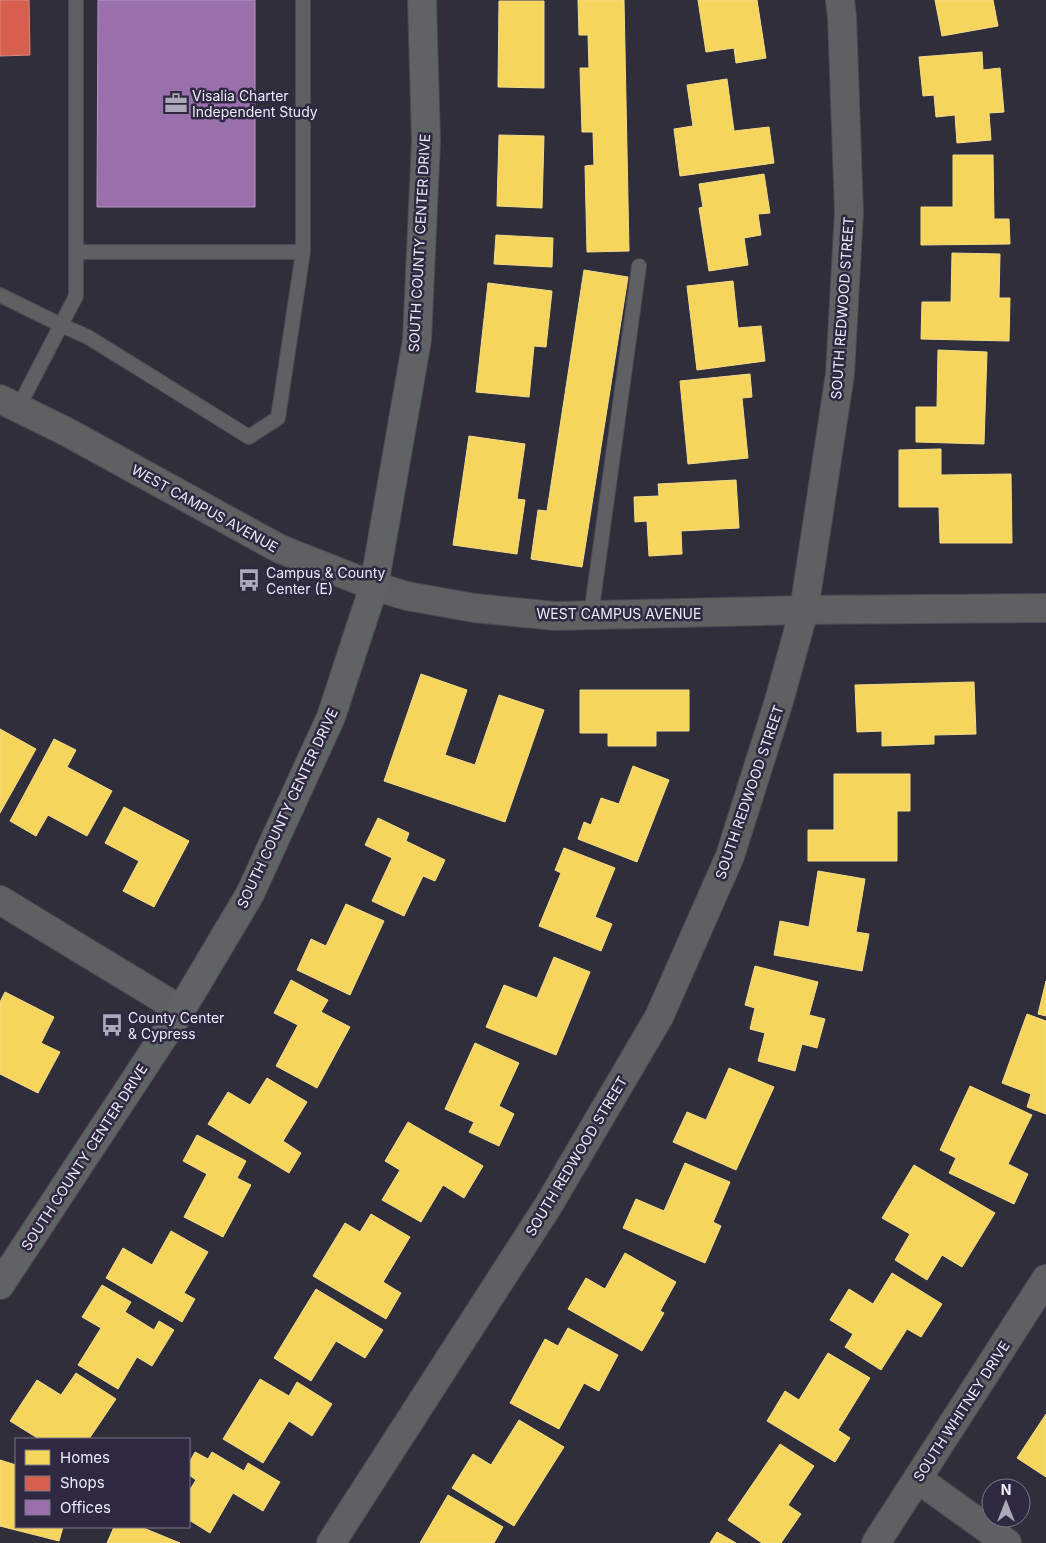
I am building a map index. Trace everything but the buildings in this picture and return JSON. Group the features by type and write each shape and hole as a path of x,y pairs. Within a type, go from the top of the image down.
{"street":[{"name":"SOUTH COUNTY CENTER DRIVE","path":"0,1285 181,1010 250,894 327,726 374,586 417,340 426,141 422,0"},
{"name":"SOUTH REDWOOD STREET","path":"331,1543 548,1206 659,1017 730,856 779,701 804,610 840,374 849,221 840,0"},
{"name":"WEST CAMPUS AVENUE","path":"9,404 67,432 280,550 374,586 407,596 474,608 555,616 804,610 1046,608"},
{"path":"0,900 181,1010"},
{"name":"SOUTH WHITNEY DRIVE","path":"876,1543 1046,1280"},
{"path":"918,1479 1008,1543"}],"lane":[{"path":"9,404 61,325 76,296 76,0"},
{"path":"0,295 88,337 249,437 278,418 304,252 303,0"},
{"path":"77,252 304,252"},
{"path":"591,614 639,266"}],"place":[{"name":"Visalia Charter Independent Study","path":"176,103"},
{"name":"Campus & County Center (E)","path":"249,580"},
{"name":"County Center & Cypress","path":"112,1025"}]}
